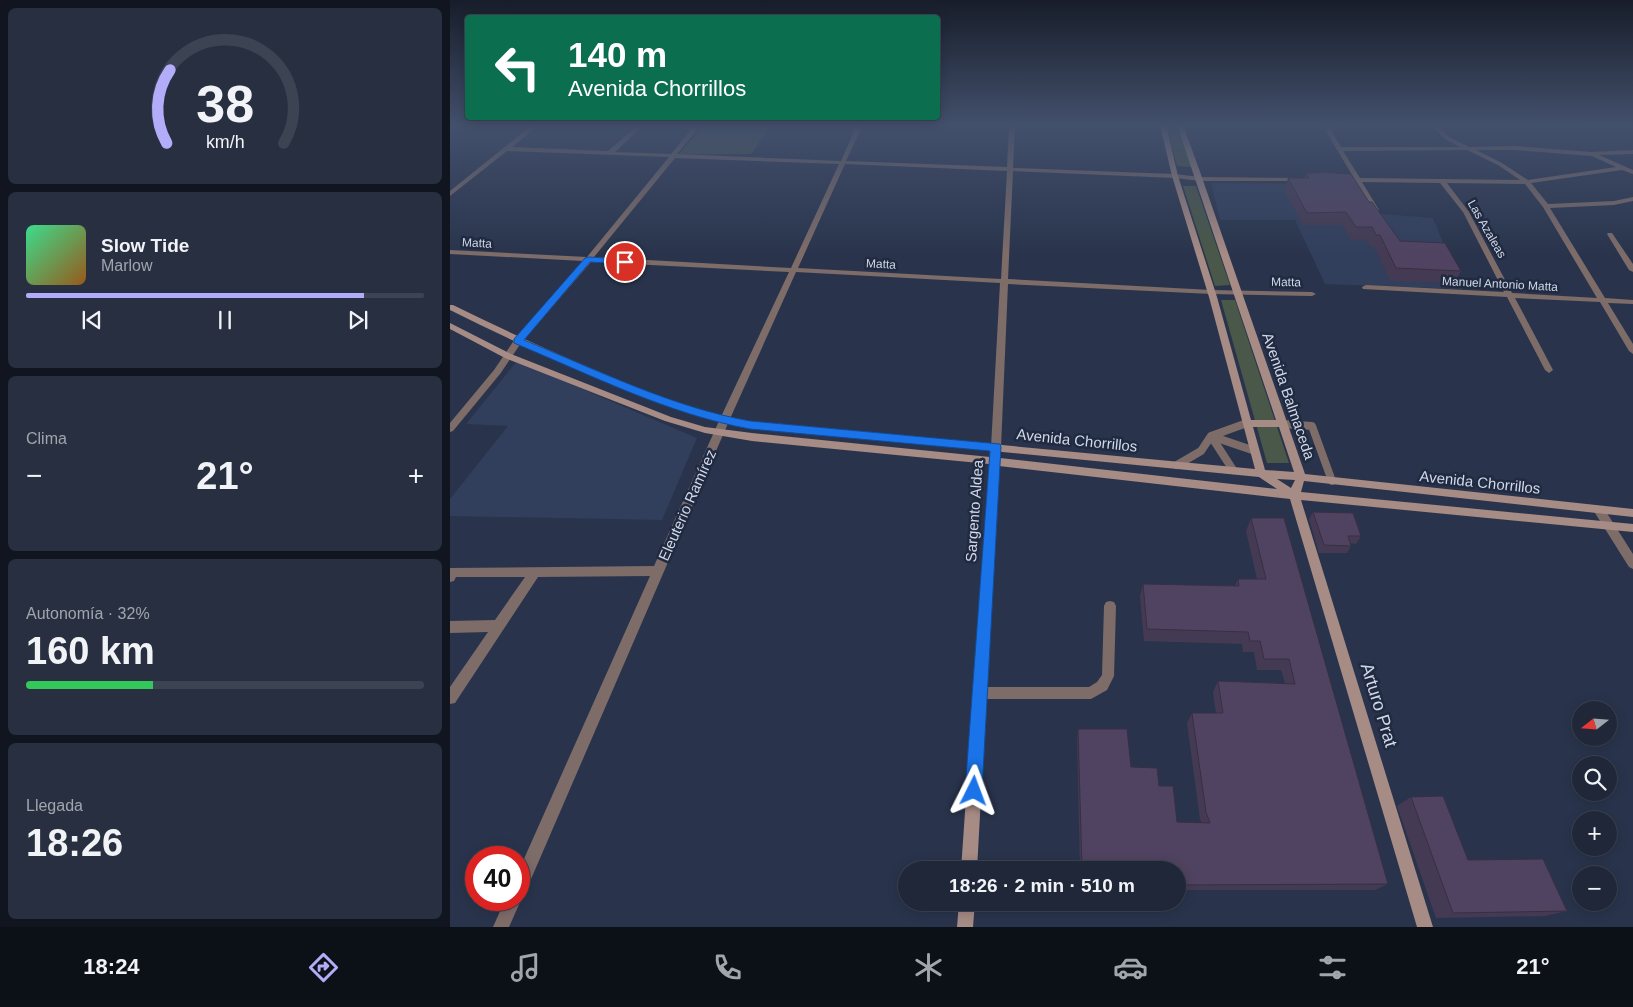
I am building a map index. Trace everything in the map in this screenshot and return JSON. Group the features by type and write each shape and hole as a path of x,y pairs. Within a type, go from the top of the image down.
{"main road":[{"path":"1173,168 1211,292 1261,473 1294,495"},
{"name":"Avenida Balmaceda","path":"1196,168 1237,293 1302,477 1294,495"},
{"name":"Avenida Chorrillos","path":"450,307 518,341 722,426 750,425 996,447 1302,477 1633,513"},
{"name":"Avenida Chorrillos","path":"450,326 508,356 674,421 995,462 1294,495 1633,528"},
{"path":"1248,423 1283,424"},
{"name":"Sargento Aldea","path":"970,861 996,447"},
{"name":"Arturo Prat","path":"1294,495 1425,927"},
{"path":"965,927 966,911"}],"street":[{"path":"450,194 482,168"},
{"path":"450,429 454,420 508,356 518,341 588,260 663,168"},
{"name":"Eleuterio Ramírez","path":"530,862 722,426 840,168"},
{"path":"988,168 1175,176 1200,179 1310,180"},
{"path":"1351,168 1376,210"},
{"path":"1503,168 1527,182 1546,206 1633,351"},
{"path":"1339,180 1527,182 1618,168"},
{"path":"1621,168 1633,172"},
{"name":"Sargento Aldea","path":"996,447 1009,169"},
{"name":"Las Azaleas","path":"1442,181 1466,212 1512,295 1549,370"},
{"path":"1546,206 1614,203 1633,199"},
{"path":"1610,234 1633,270"},
{"name":"Matta","path":"450,252 1211,292 1312,294"},
{"name":"Manuel Antonio Matta","path":"1366,288 1633,302"},
{"path":"1599,510 1633,564"},
{"path":"450,577 453,572 658,571"},
{"path":"450,698 535,572"},
{"path":"979,693 1091,693 1102,686 1108,676 1110,606"},
{"path":"450,627 498,626"},
{"path":"501,927 508,911"}],"lane":[{"path":"1177,465 1201,451 1211,436 1248,423"},
{"path":"1283,424 1312,426 1332,481"},
{"path":"1211,436 1255,451"},
{"path":"1211,436 1233,470"}],"shaded area":[{"path":"1211,183 1346,184 1370,213 1433,218 1462,289 1325,284 1295,220 1220,220"},
{"path":"517,361 697,438 662,520 450,516 450,499 508,426 466,424"}],"green space":[{"path":"1183,186 1196,186 1230,285 1215,286"},
{"path":"1221,300 1235,300 1289,463 1267,463"}],"building":[{"path":"1306,173 1351,174 1369,202 1372,202 1400,241 1445,243 1461,271 1396,268 1380,235 1376,235 1372,227 1356,227 1346,212 1307,213 1288,178 1309,178"},
{"path":"1313,512 1353,513 1361,536 1348,536 1351,546 1324,545"},
{"path":"1251,518 1284,518 1388,884 1186,885 1186,861 1082,861 1078,729 1127,729 1131,767 1157,768 1159,786 1173,786 1177,822 1210,823 1206,812 1192,713 1223,713 1218,681 1295,684 1289,659 1264,659 1260,641 1250,641 1248,632 1147,629 1143,584 1239,586 1238,579 1266,579"},
{"path":"1443,796 1468,860 1543,859 1567,911 1453,913 1411,797"}],"route":[{"path":"625,262 588,260 518,341 662,400 724,421 750,425 996,447 974,791"}]}
